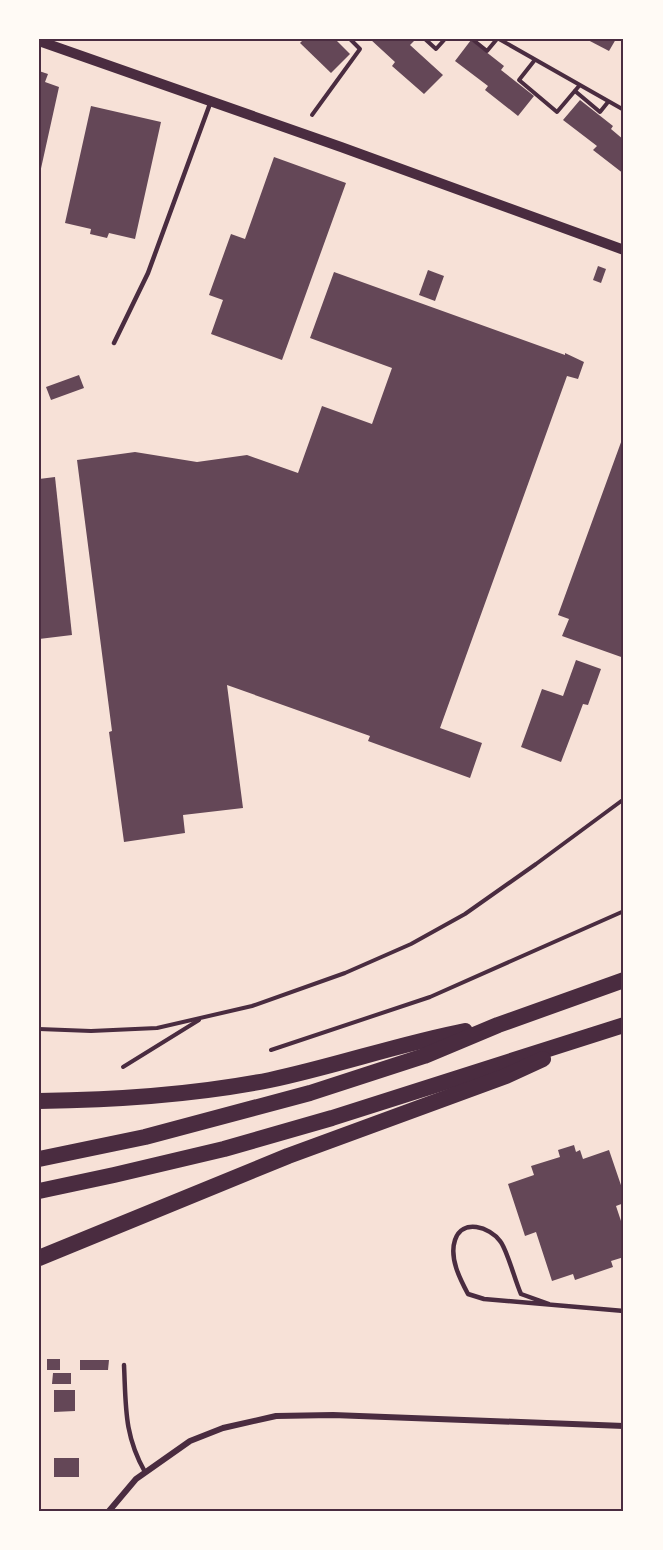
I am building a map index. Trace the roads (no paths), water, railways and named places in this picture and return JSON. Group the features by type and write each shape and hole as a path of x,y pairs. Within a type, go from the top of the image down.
{"highway":[{"path":"39,1159 145,1137 310,1093 424,1056 498,1025 624,980"},
{"path":"39,1101 149,1097 210,1090 270,1080 428,1038 498,1025"},
{"path":"39,1191 224,1149 332,1118 624,1025"},
{"path":"39,1258 288,1156 506,1076 596,1035"}],"street":[{"path":"39,41 624,250"},
{"path":"109,1511 136,1479 190,1441 223,1428 276,1416 345,1415 624,1426"}],"lane":[{"path":"114,343 148,273 211,101"},
{"path":"549,1304 521,1294 502,1242 490,1230 478,1226 465,1228 455,1239 453,1258 468,1294 484,1299 624,1311"},
{"path":"124,1365 129,1436 134,1452 145,1472"}]}
